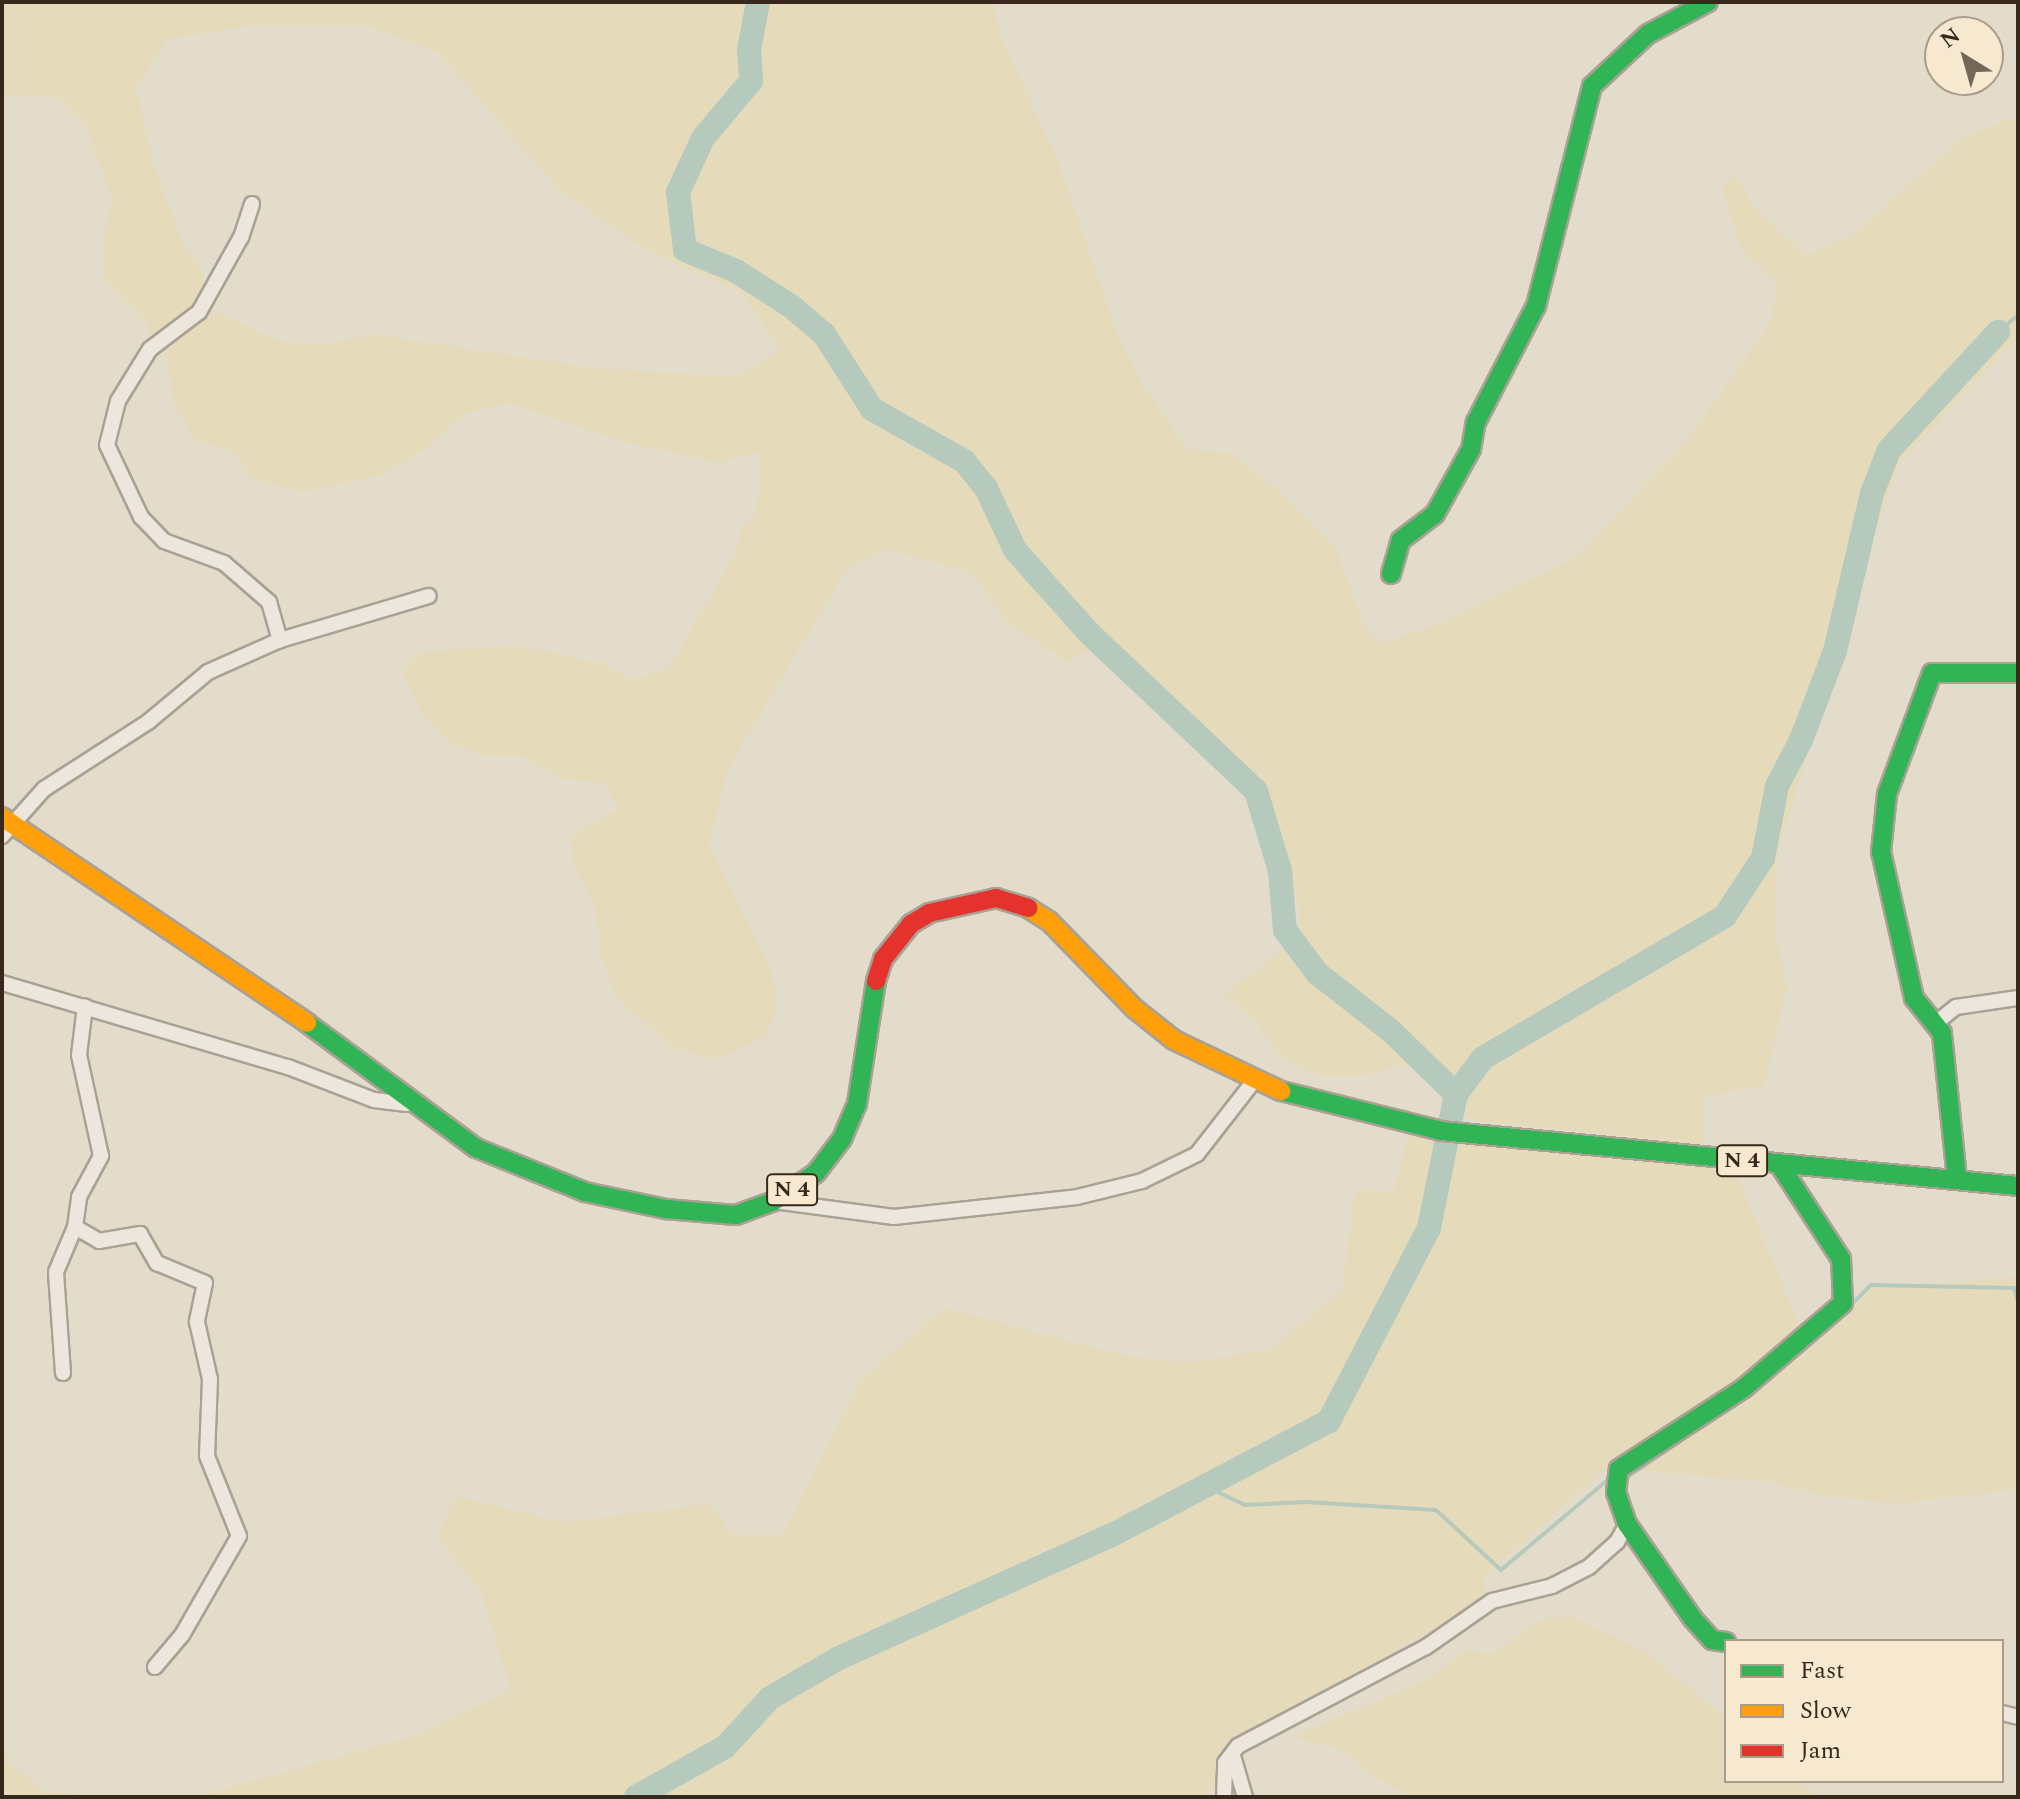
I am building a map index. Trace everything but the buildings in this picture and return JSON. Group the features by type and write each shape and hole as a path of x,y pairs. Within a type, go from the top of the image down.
{"main road":[{"path":"1391,574 1401,540 1435,514 1471,449 1476,422 1536,306 1592,86 1648,34 1708,2"},
{"path":"1957,1179 1950,1091 1936,1023 1914,998 1881,852 1887,794 1932,673 2018,673"},
{"name":"N 4","path":"6,826 271,995 411,1104 476,1148 585,1192 718,1216 774,1201 816,1173 852,1118 863,1079 871,996 883,959 911,924 950,904 996,898 1036,911 1158,1030 1253,1082 1341,1110 1467,1134 2018,1186"},
{"path":"1724,1642 1712,1640 1693,1619 1627,1524 1616,1492 1619,1469 1744,1388 1843,1303 1841,1259 1824,1226 1779,1164"}],"street":[{"path":"252,204 241,237 199,312 150,349 118,401 107,445 141,517 164,541 224,563 269,602 280,640"},
{"path":"6,826 44,789 148,722 208,672 280,640 429,596"},
{"path":"2,983 288,1067 361,1096 411,1104"},
{"path":"1936,1023 1956,1007 2018,998"},
{"path":"63,1373 56,1272 75,1227 79,1197 101,1156 79,1055 85,1006"},
{"path":"774,1201 894,1217 1077,1197 1142,1181 1197,1154 1253,1082"},
{"path":"75,1227 99,1241 140,1234 157,1263 205,1283 197,1322 210,1379 207,1456 239,1536 182,1635 155,1667"},
{"path":"1224,1797 1225,1763 1238,1746 1426,1647 1492,1601 1552,1586 1589,1567 1617,1542 1627,1524"},
{"path":"1233,1756 1245,1797"}],"shaded area":[{"path":"2,2 994,2 1000,36 1056,156 1117,332 1139,378 1187,449 1231,453 1285,496 1336,549 1364,626 1380,644 1445,622 1579,556 1690,437 1772,321 1777,282 1741,248 1722,186 1735,176 1757,211 1806,255 1852,236 1961,139 2018,116 2018,337 1899,464 1778,851 1775,932 1787,988 1764,1086 1706,1096 1703,1145 1448,1117 1444,1086 1408,1062 1368,1075 1320,1076 1278,1054 1258,1023 1225,994 1302,936 1296,891 1271,830 1226,771 1161,691 1097,647 1067,662 1008,623 973,573 885,549 849,567 727,771 709,844 770,968 778,1008 766,1036 718,1059 675,1048 617,997 602,959 595,906 574,867 570,837 617,810 606,783 562,779 522,755 485,756 449,742 421,711 402,672 420,652 522,646 600,663 632,680 669,668 734,557 742,529 757,513 761,451 721,463 624,442 510,403 466,413 425,449 382,475 302,492 253,478 232,450 195,440 174,405 167,359 142,316 104,279 102,248 112,200 86,125 56,96 2,95","holes":["250,26 368,26 438,52 560,190 634,242 744,295 780,349 740,376 599,369 373,334 325,345 281,341 212,311 201,271 180,236 154,166 136,88 168,39"]},
{"path":"1411,1126 1731,1161 1801,1329 1733,1387 1611,1465 1482,1577 1486,1593 1477,1604 1228,1746 1219,1783 1205,1797 195,1797 421,1734 511,1690 481,1591 437,1536 456,1496 562,1522 711,1504 731,1534 783,1535 863,1378 945,1308 1118,1354 1185,1363 1270,1350 1342,1290 1356,1190 1393,1193"},
{"path":"2018,1277 2018,1489 1899,1503 1832,1497 1766,1481 1645,1471 1619,1474 1745,1404 1846,1318 1872,1288"},
{"path":"1571,1616 1644,1651 1724,1715 1724,1783 1800,1783 1818,1797 1411,1797 1373,1776 1341,1749 1292,1737 1425,1681 1466,1650 1492,1654 1542,1619"},
{"path":"2,1735 8,1761 45,1792 117,1797 13,1797 2,1790"}],"waterway":[{"path":"758,2 749,50 751,81 703,138 678,192 685,250 736,271 792,307 824,334 872,409 964,461 986,488 1015,550 1088,632 1256,791 1280,871 1285,930 1317,973 1391,1031 1456,1094"},
{"path":"1998,332 2018,315"},
{"path":"636,1797 725,1747 770,1698 837,1659 1112,1535 1329,1421 1429,1228 1456,1094 1483,1058 1725,916 1763,858 1777,786 1801,740 1835,651 1872,493 1889,450 1998,332"},
{"path":"1851,1305 1871,1285 2014,1288 2018,1302"},
{"path":"1626,1478 1682,1440"},
{"path":"1207,1487 1245,1505 1306,1502 1436,1510 1501,1570 1610,1478"}],"traffic: fast":[{"path":"1391,574 1401,540 1435,514 1471,449 1476,422 1536,306 1592,86 1648,34 1708,2"},
{"path":"1957,1179 1942,1033 1914,998 1881,852 1887,794 1932,673 2018,673"},
{"path":"307,1023 476,1148 585,1192 666,1209 736,1215 774,1201 816,1173 842,1139 857,1104 876,981"},
{"path":"1281,1091 1441,1131 2018,1186"},
{"path":"1724,1642 1712,1640 1693,1619 1627,1524 1616,1492 1619,1469 1744,1388 1843,1303 1841,1259 1779,1164"}],"traffic: slow":[{"path":"2,817 307,1023"},
{"path":"1028,908 1049,921 1135,1009 1174,1040 1281,1091"}],"traffic: jam":[{"path":"876,981 883,959 911,924 929,913 996,898 1028,908"}]}
